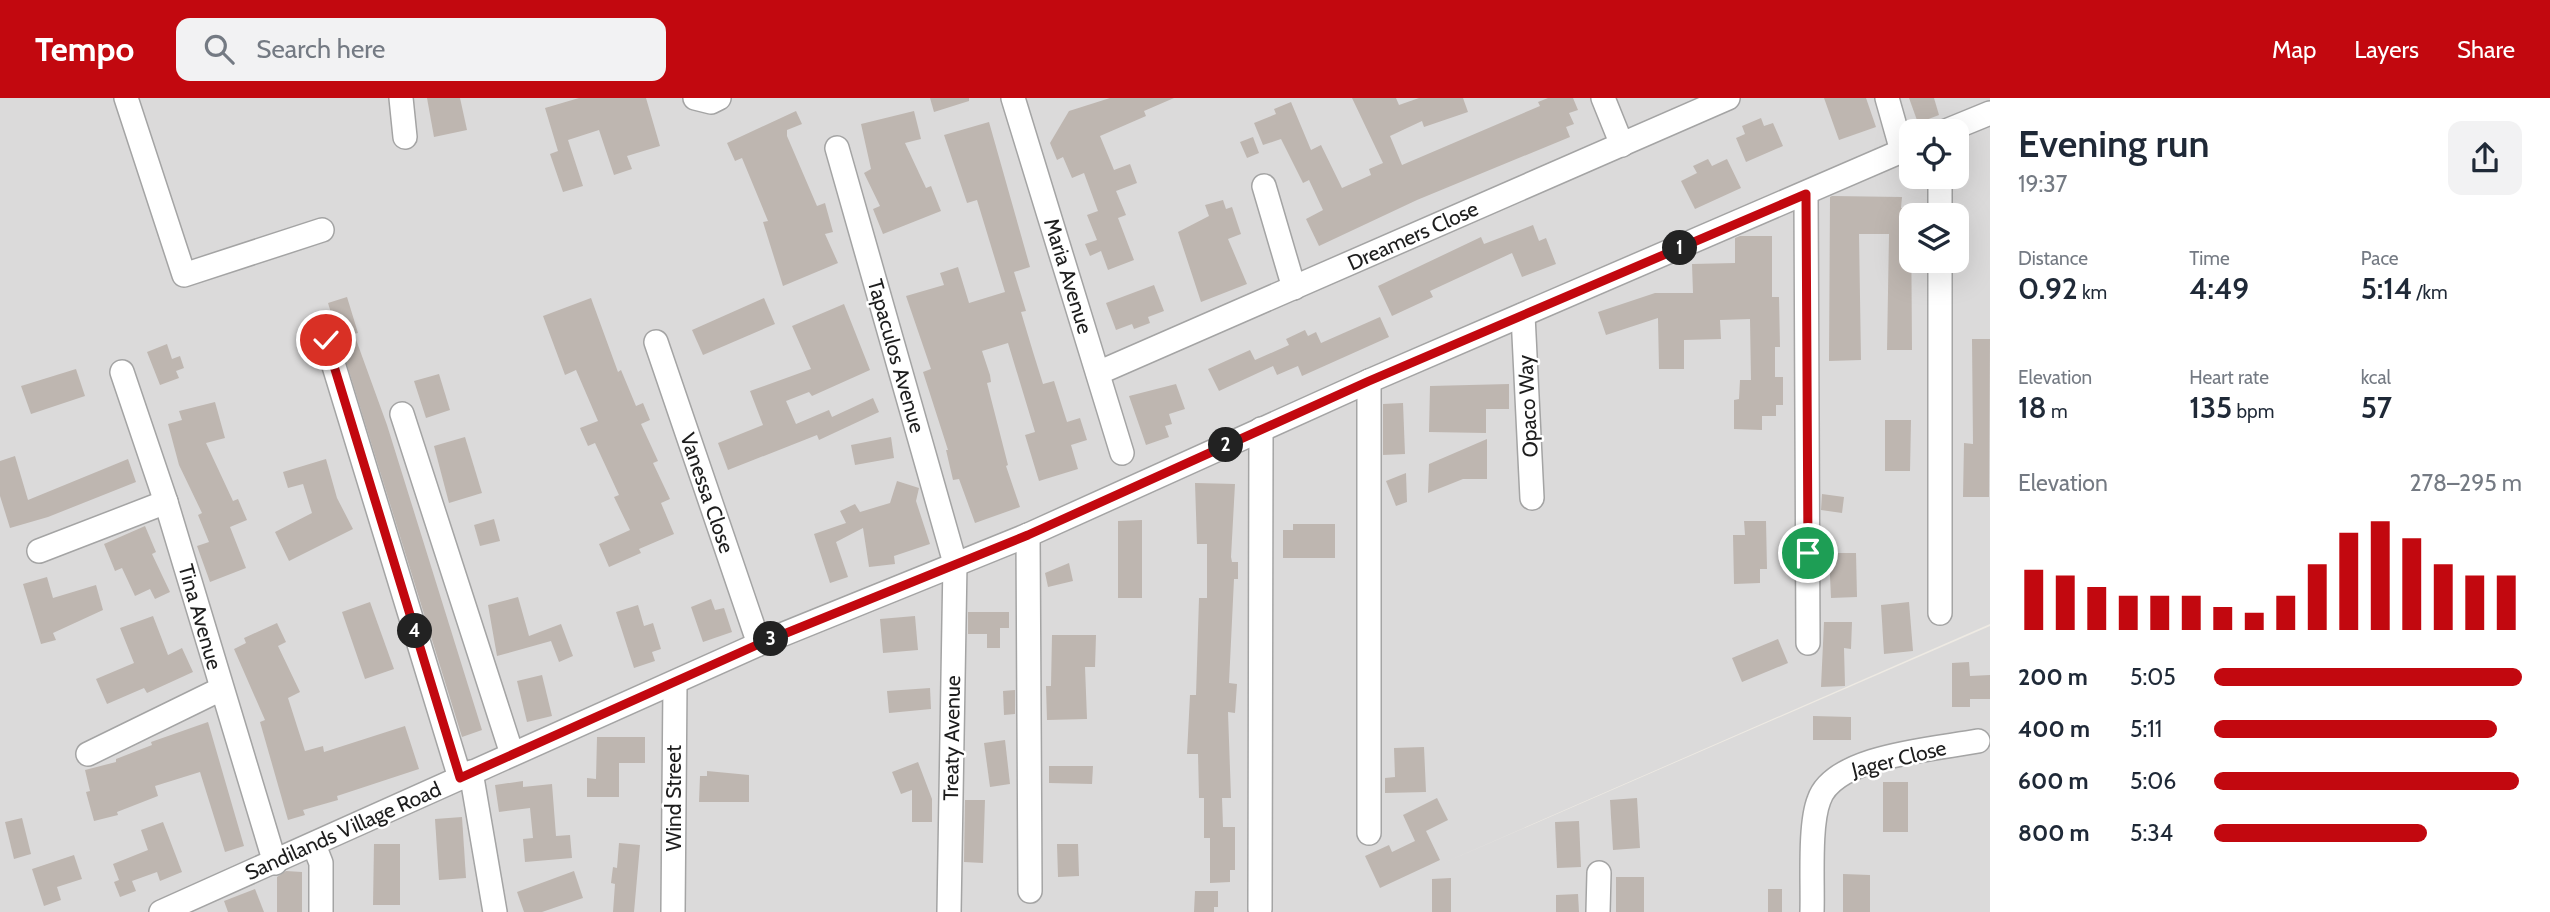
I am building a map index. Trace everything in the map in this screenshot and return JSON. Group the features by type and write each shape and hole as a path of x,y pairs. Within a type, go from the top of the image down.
{"street":[{"path":"126,98 184,275 322,230"},
{"path":"401,98 405,137"},
{"path":"695,98 711,102 719,98"},
{"path":"1603,98 1622,145"},
{"name":"Dreamers Close","path":"1098,373 1728,98"},
{"path":"1887,98 1899,130"},
{"name":"Maria Avenue","path":"1021,101 1122,453"},
{"path":"1969,122 1990,113"},
{"name":"Tapaculos Avenue","path":"837,148 955,564"},
{"name":"Sandilands Village Road","path":"161,912 189,906 465,775 675,684 759,644 1028,535 1369,381 1899,152"},
{"path":"1264,186 1294,288"},
{"path":"1806,194 1808,643"},
{"path":"1940,273 1940,613"},
{"name":"Opaco Way","path":"1523,315 1532,498"},
{"path":"326,340 465,775 495,912"},
{"name":"Vanessa Close","path":"656,342 759,644"},
{"name":"Tina Avenue","path":"121,372 166,502 275,863"},
{"path":"1368,833 1369,381"},
{"path":"402,414 512,754"},
{"path":"1260,909 1261,429"},
{"path":"39,551 166,502"},
{"path":"1028,535 1030,891"},
{"name":"Treaty Avenue","path":"949,912 955,564"},
{"name":"Wind Street","path":"673,912 675,684"},
{"path":"88,754 222,690"},
{"name":"Jager Close","path":"1812,912 1819,800 1831,779 1859,765 1978,741"},
{"path":"314,845 321,863 321,912"},
{"path":"1598,912 1599,873"}],"shaded area":[{"path":"0,98 1990,98 1990,624 1439,865 1990,626 1990,912 0,912"}],"building":[{"path":"427,98 460,98 467,130 434,137"},
{"path":"579,98 646,98 660,146 627,156 632,169 614,175 599,130 568,140 583,186 563,192 550,154 558,151 545,108"},
{"path":"930,98 969,98 969,101 934,112"},
{"path":"1110,98 1174,98 1144,111 1146,116 1100,136 1114,170 1130,164 1137,183 1116,191 1126,215 1118,218 1134,260 1108,270 1101,251 1090,256 1085,244 1097,240 1087,215 1098,211 1084,173 1072,178 1063,157 1057,160 1050,143 1069,111"},
{"path":"1352,98 1396,98 1399,105 1419,98 1463,98 1468,112 1424,127 1422,121 1390,136 1402,165 1540,106 1538,102 1548,98 1573,98 1578,110 1569,113 1574,124 1566,127 1570,137 1417,200 1319,246 1306,219 1323,210 1309,180 1303,183 1281,139 1263,145 1254,123 1276,114 1274,109 1291,102 1311,150 1321,145 1342,188 1371,175 1369,169 1383,163"},
{"path":"1824,98 1866,98 1876,127 1839,140"},
{"path":"1909,98 1934,98 1939,115 1917,119"},
{"path":"796,111 802,124 787,130 787,136 817,206 825,203 833,232 825,234 838,263 783,286 763,222 768,221 742,158 735,161 727,143"},
{"path":"914,111 921,139 905,143 926,188 931,186 941,211 883,234 873,209 880,206 864,173 871,169 861,124"},
{"path":"1761,118 1764,126 1773,123 1783,146 1746,162 1736,138 1745,134 1742,126"},
{"path":"989,122 1030,267 1014,272 1026,311 1021,312 1033,352 1043,384 1054,381 1067,422 1080,418 1087,440 1071,445 1078,469 1039,481 1025,435 1035,432 1008,343 982,351 990,375 991,382 987,383 1008,465 1006,466 1020,507 975,523 959,479 953,480 948,450 923,372 931,369 906,296 944,285 940,273 958,267 969,303 1005,292 977,200 967,203 944,135"},
{"path":"1253,137 1259,153 1247,158 1240,142"},
{"path":"1708,159 1712,166 1727,159 1741,188 1695,209 1681,181 1697,173 1693,166"},
{"path":"1830,197 1902,197 1901,203 1899,203 1899,273 1911,273 1912,350 1887,350 1889,234 1859,234 1861,360 1829,361"},
{"path":"1223,200 1226,209 1232,207 1241,234 1228,239 1247,284 1201,302 1178,232 1209,216 1205,205"},
{"path":"1533,225 1539,241 1546,238 1556,264 1522,277 1512,253 1430,291 1433,297 1392,316 1378,286 1481,237 1484,244"},
{"path":"1772,236 1772,297 1779,297 1780,347 1775,347 1775,377 1783,377 1783,405 1776,405 1776,416 1762,416 1762,430 1734,429 1734,400 1739,399 1740,380 1751,380 1750,319 1720,320 1721,339 1684,340 1684,369 1659,369 1658,318 1606,335 1598,312 1655,293 1693,293 1692,264 1735,263 1735,238"},
{"path":"1154,285 1164,311 1148,317 1150,323 1134,329 1132,324 1116,330 1106,303"},
{"path":"347,297 358,333 354,334 387,425 482,730 462,737 328,303"},
{"path":"591,298 618,372 621,370 636,406 643,403 650,420 641,424 658,461 653,463 670,499 661,503 674,534 639,549 641,553 609,567 599,544 630,530 614,497 619,495 595,443 588,446 580,428 598,421 576,370 565,375 543,316"},
{"path":"764,298 775,324 703,355 692,330"},
{"path":"844,304 870,370 812,396 809,392 786,401 796,424 829,410 832,417 873,398 879,412 819,440 817,435 728,470 718,443 763,425 750,391 811,369 792,326"},
{"path":"1380,317 1389,337 1302,376 1298,366 1277,375 1273,366 1219,391 1208,369 1250,350 1255,360 1289,345 1286,339 1305,330 1308,336 1316,332 1321,343"},
{"path":"1972,339 1990,339 1989,497 1963,497 1964,443 1973,444"},
{"path":"167,344 172,359 180,356 184,368 176,371 179,378 160,385 147,352"},
{"path":"76,369 85,396 31,414 21,386"},
{"path":"439,374 450,410 426,418 414,381"},
{"path":"1176,384 1185,409 1169,414 1172,424 1165,426 1169,437 1146,445 1129,396"},
{"path":"1509,384 1509,409 1486,409 1486,433 1429,432 1430,386"},
{"path":"215,402 225,438 206,443 233,501 238,499 247,520 230,527 246,568 210,582 197,546 209,542 198,515 202,513 179,465 168,424 182,420 179,411"},
{"path":"1403,403 1405,454 1383,455 1383,404"},
{"path":"1885,420 1911,420 1910,471 1885,471"},
{"path":"465,437 482,493 449,503 434,446"},
{"path":"891,437 894,458 855,465 851,445"},
{"path":"1487,439 1487,479 1463,479 1428,493 1429,464"},
{"path":"15,456 28,500 128,459 136,482 48,517 10,528 0,496 0,461"},
{"path":"326,459 337,498 353,529 289,561 275,532 312,513 303,484 288,488 283,472"},
{"path":"1406,473 1407,502 1396,506 1386,481"},
{"path":"897,481 919,488 916,501 930,544 894,556 895,564 869,567 863,528 836,542 848,577 830,583 814,534 846,523 840,511 855,504 860,512 890,503"},
{"path":"1195,483 1235,484 1231,557 1232,562 1238,562 1238,579 1234,579 1229,683 1237,684 1235,713 1228,712 1231,798 1222,798 1223,827 1235,827 1235,870 1230,870 1230,882 1210,883 1210,838 1204,838 1204,798 1199,798 1198,754 1187,754 1190,695 1196,695 1199,598 1207,598 1207,544 1197,544"},
{"path":"1822,494 1844,497 1842,513 1821,510"},
{"path":"494,519 500,541 480,546 474,525"},
{"path":"1142,520 1142,598 1118,598 1118,521"},
{"path":"1744,521 1766,521 1767,569 1760,569 1760,583 1734,584 1733,535 1745,535"},
{"path":"1293,524 1335,524 1335,558 1283,558 1283,530 1293,530"},
{"path":"145,526 156,552 152,554 170,592 155,599 150,589 135,596 122,568 115,571 104,544"},
{"path":"1829,553 1856,553 1857,597 1831,598"},
{"path":"1069,563 1073,581 1048,587 1045,573"},
{"path":"47,577 53,598 96,585 103,610 53,633 56,640 41,644 23,584"},
{"path":"518,597 529,636 561,624 573,656 559,662 551,641 497,656 488,605"},
{"path":"711,599 715,610 724,608 732,632 703,642 691,607"},
{"path":"370,602 394,669 365,679 342,612"},
{"path":"1909,602 1913,651 1884,654 1881,605"},
{"path":"638,605 644,626 653,623 661,649 652,652 655,661 634,668 616,612"},
{"path":"968,612 1009,612 1009,628 1000,628 1000,648 987,648 987,634 968,634"},
{"path":"153,616 168,655 182,648 193,672 147,693 144,688 107,704 96,679 134,663 120,628"},
{"path":"915,616 918,650 883,653 880,619"},
{"path":"1824,622 1852,622 1851,649 1844,648 1845,686 1821,687"},
{"path":"277,623 286,642 278,646 300,692 288,698 305,751 323,746 324,752 405,726 419,769 337,796 338,800 303,810 305,815 288,820 260,722 265,720 234,649 246,643 244,638"},
{"path":"1052,635 1096,635 1095,667 1085,667 1087,719 1047,720 1046,686 1051,686"},
{"path":"1778,639 1788,663 1742,682 1732,658"},
{"path":"1969,662 1970,676 1990,675 1990,699 1970,699 1970,707 1952,707 1952,663"},
{"path":"542,675 552,716 527,722 517,681"},
{"path":"930,688 931,709 889,713 887,691"},
{"path":"1015,690 1015,714 1004,715 1003,691"},
{"path":"1813,716 1851,717 1851,740 1813,740"},
{"path":"208,722 244,846 225,852 200,772 155,786 158,796 117,812 118,815 94,821 86,792 90,791 85,770 116,762 116,759 152,745 151,742"},
{"path":"597,737 645,737 645,763 619,763 619,797 587,797 587,778 596,779"},
{"path":"1005,740 1010,784 990,787 984,743"},
{"path":"1424,747 1426,792 1385,793 1385,778 1395,777 1394,748"},
{"path":"918,762 932,799 932,822 912,822 912,790 901,794 892,772"},
{"path":"1049,766 1093,766 1092,784 1049,783"},
{"path":"707,771 749,775 749,802 699,802 700,776 707,776"},
{"path":"523,781 523,787 552,784 556,836 570,835 572,858 525,862 523,839 533,838 530,808 499,812 495,785"},
{"path":"1883,782 1908,782 1908,832 1883,832"},
{"path":"1437,798 1448,820 1426,831 1440,860 1380,888 1365,856 1389,845 1392,852 1415,841 1403,815"},
{"path":"1637,798 1640,848 1613,850 1610,800"},
{"path":"965,800 985,800 983,863 964,862"},
{"path":"462,817 466,878 439,880 435,819"},
{"path":"22,818 31,854 14,859 5,822"},
{"path":"1579,821 1581,867 1557,868 1555,822"},
{"path":"163,822 182,872 160,881 157,872 132,881 136,891 120,897 114,882 119,880 113,864 148,850 141,830"},
{"path":"619,843 640,845 634,912 613,912 615,884 611,883 613,867 617,868"},
{"path":"374,844 400,844 400,905 373,905"},
{"path":"1057,844 1078,844 1079,876 1058,877"},
{"path":"74,855 82,879 57,887 61,900 44,906 32,869"},
{"path":"286,871 302,872 302,912 277,912 277,877"},
{"path":"574,871 583,898 542,912 524,912 517,892"},
{"path":"1843,874 1870,875 1870,912 1843,912"},
{"path":"1616,877 1644,877 1644,912 1616,912"},
{"path":"1451,878 1451,912 1432,912 1432,879"},
{"path":"255,889 264,912 228,912 224,901"},
{"path":"1768,889 1782,889 1782,912 1768,912"},
{"path":"1195,891 1218,891 1218,907 1214,907 1214,912 1194,912"},
{"path":"1578,894 1579,912 1556,912 1556,895"}],"route":[{"path":"326,340 460,778 675,684 759,644 1028,535 1369,381 1806,194 1808,553"}]}
